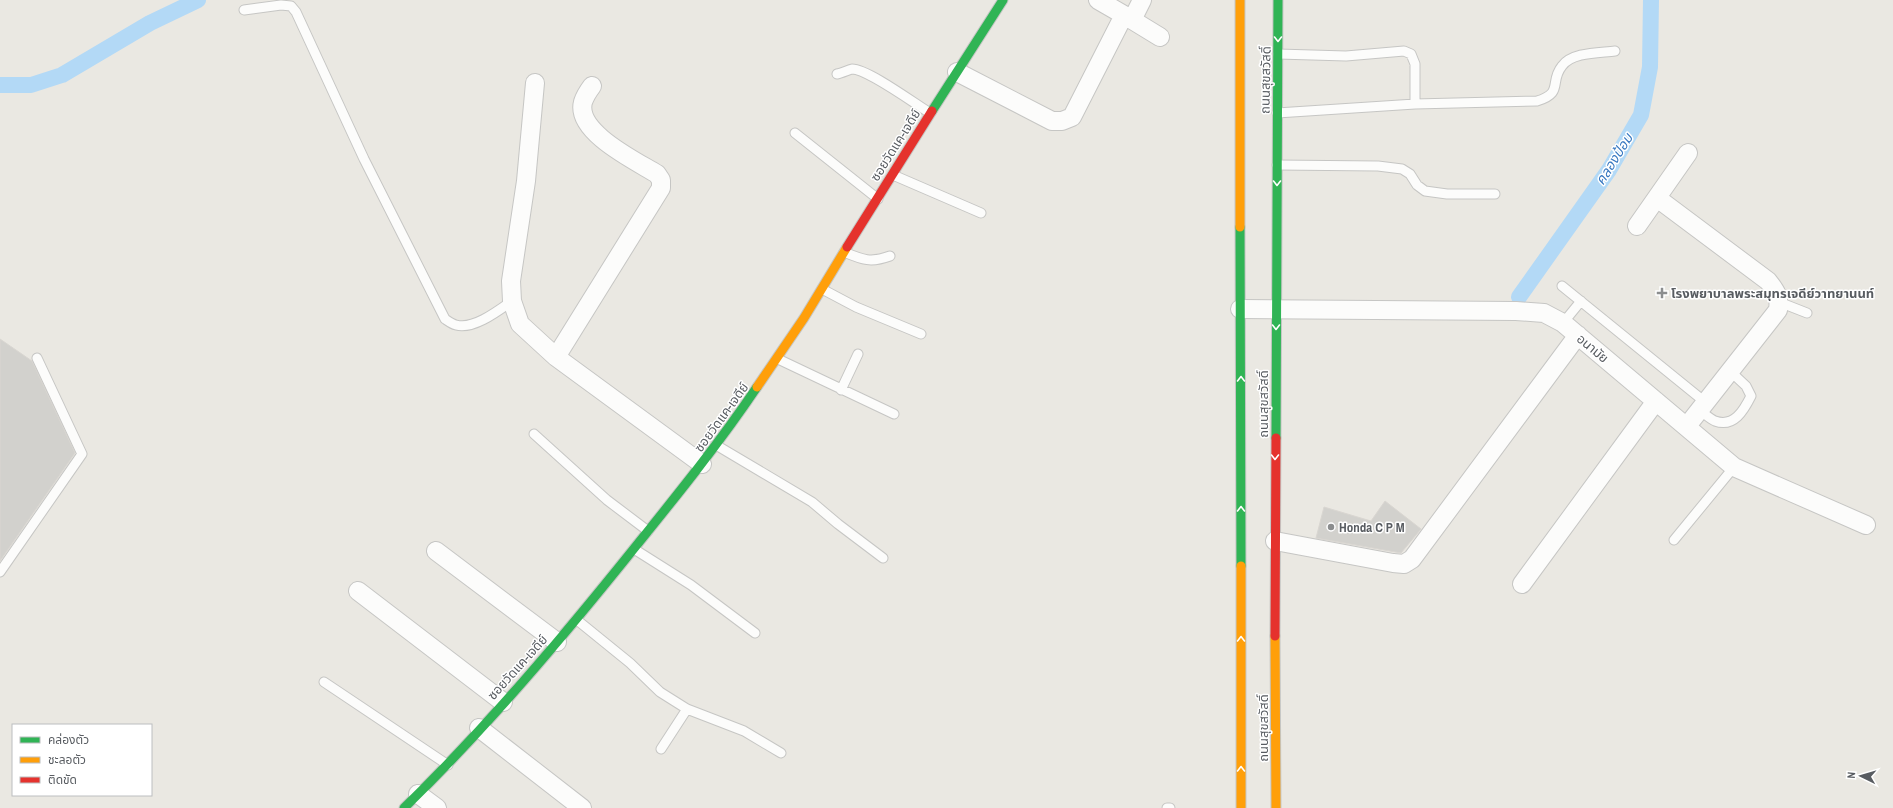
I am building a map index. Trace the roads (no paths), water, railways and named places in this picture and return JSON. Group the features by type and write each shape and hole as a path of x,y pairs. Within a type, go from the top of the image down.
{"main road":[{"name":"ซอยวัดแค-เจดีย์","path":"404,808 448,765 479,728 577,620 702,464 778,359 930,113 1002,0"},
{"name":"ถนนสุขสวัสดิ์","path":"1240,0 1241,808"},
{"name":"ถนนสุขสวัสดิ์","path":"1276,808 1275,540 1278,0"}],"street":[{"path":"1098,0 1160,37"},
{"path":"957,72 1052,121 1062,121 1072,117 1128,17 1142,0"},
{"path":"535,83 526,181 511,281 512,301 520,324 556,357 702,464"},
{"path":"556,357 661,188 661,180 657,174 598,136 587,122 583,111 583,102 592,86"},
{"path":"1637,226 1688,153"},
{"path":"1657,198 1768,281 1776,291 1779,302 1778,310 1687,426"},
{"name":"อนามัย","path":"1240,309 1531,311 1544,313 1563,323 1578,335 1734,467 1866,524"},
{"path":"1275,540 1393,563 1404,564 1412,559 1578,335"},
{"path":"1522,584 1656,401"},
{"path":"436,551 557,642"},
{"path":"358,591 503,702"},
{"path":"479,728 582,808"},
{"path":"418,794 437,808"}],"lane":[{"path":"244,10 281,5 291,6 296,12 364,159 445,319 455,325 465,326 487,318 512,301"},
{"path":"1278,54 1346,56 1404,51 1411,54 1415,64 1415,104"},
{"path":"1277,113 1415,104 1537,101 1548,98 1555,88 1557,74 1562,66 1573,58 1615,51"},
{"path":"837,74 852,69 862,72 879,80 930,113"},
{"path":"794,132 878,199"},
{"path":"1277,165 1378,166 1402,169 1410,174 1417,185 1425,191 1447,194 1494,194"},
{"path":"892,175 981,213"},
{"path":"844,252 862,260 877,261 890,256"},
{"path":"1562,286 1702,406 1716,421 1730,422 1743,413 1750,396 1746,386 1730,371"},
{"path":"822,289 856,307 921,334"},
{"path":"1563,323 1581,301"},
{"path":"1779,302 1808,313"},
{"path":"841,390 858,354"},
{"path":"0,572 82,454 37,358"},
{"path":"778,359 894,414"},
{"path":"534,434 607,500 648,531"},
{"path":"716,445 812,502 883,558"},
{"path":"1674,540 1734,467"},
{"path":"634,549 691,585 755,633"},
{"path":"577,620 630,663 660,692 687,709 744,731 781,752"},
{"path":"324,682 448,765"},
{"path":"661,750 687,709"}],"waterway":[{"path":"0,85 31,85 62,75 150,23 198,0"},
{"name":"คลองป้อม","path":"1519,297 1609,170 1641,115 1650,67 1651,0"}],"place":[{"name":"โรงพยาบาลพระสมุทรเจดีย์วาทยานนท์","path":"1662,293"},
{"name":"Honda C P M","path":"1331,527"}]}
